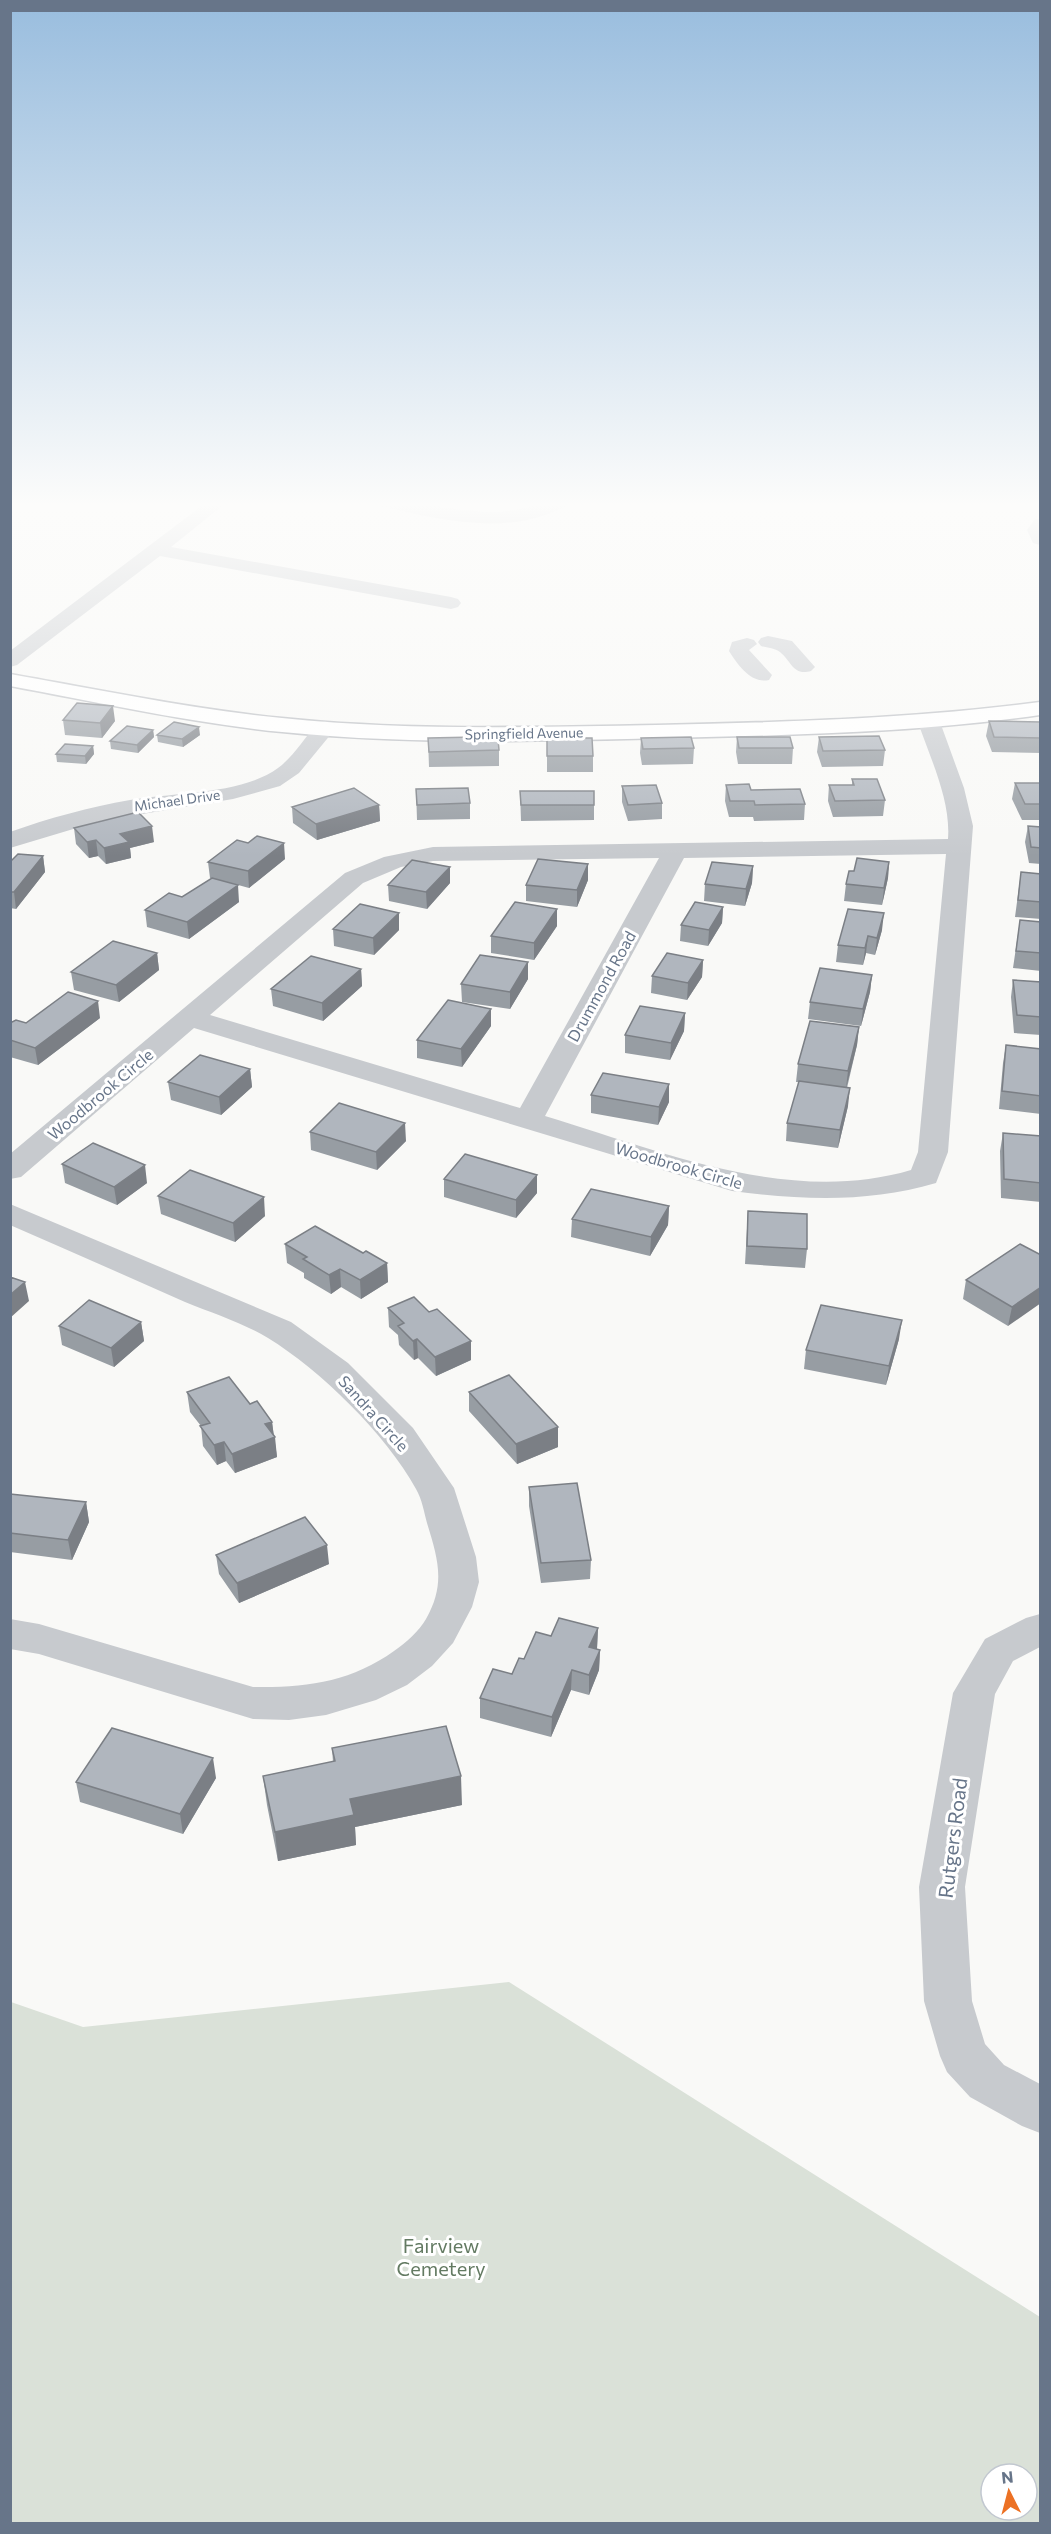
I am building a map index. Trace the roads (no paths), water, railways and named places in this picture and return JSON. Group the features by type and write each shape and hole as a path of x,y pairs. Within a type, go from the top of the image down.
{"main road":[{"name":"Springfield Avenue","path":"10,680 241,720 325,728 489,734 782,728 928,722 1041,709"}],"street":[{"path":"10,661 62,620"},
{"path":"761,675 739,651 739,646 758,643 785,645 804,668"},
{"name":"Woodbrook Circle","path":"190,1018 732,1182 778,1188 837,1189 901,1185 925,1176 933,1152 961,826 952,788 928,722"},
{"name":"Michael Drive","path":"10,841 80,818 132,807 234,792 260,784 285,773 325,728"},
{"name":"Woodbrook Circle","path":"10,1170 354,878 382,864 406,856 433,854 959,846"},
{"name":"Drummond Road","path":"528,1120 675,851"},
{"name":"Sandra Circle","path":"10,1213 279,1330 336,1371 400,1437 435,1488 457,1557 459,1582 452,1607 439,1632 418,1655 392,1674 352,1692 326,1699 289,1704 253,1702 39,1639 10,1634"},
{"name":"Rutgers Road","path":"1041,1629 999,1650 974,1693 942,1887 948,2001 964,2056 987,2081 1041,2110"}],"park label":[{"name":"Fairview Cemetery","path":"441,2256"}]}
